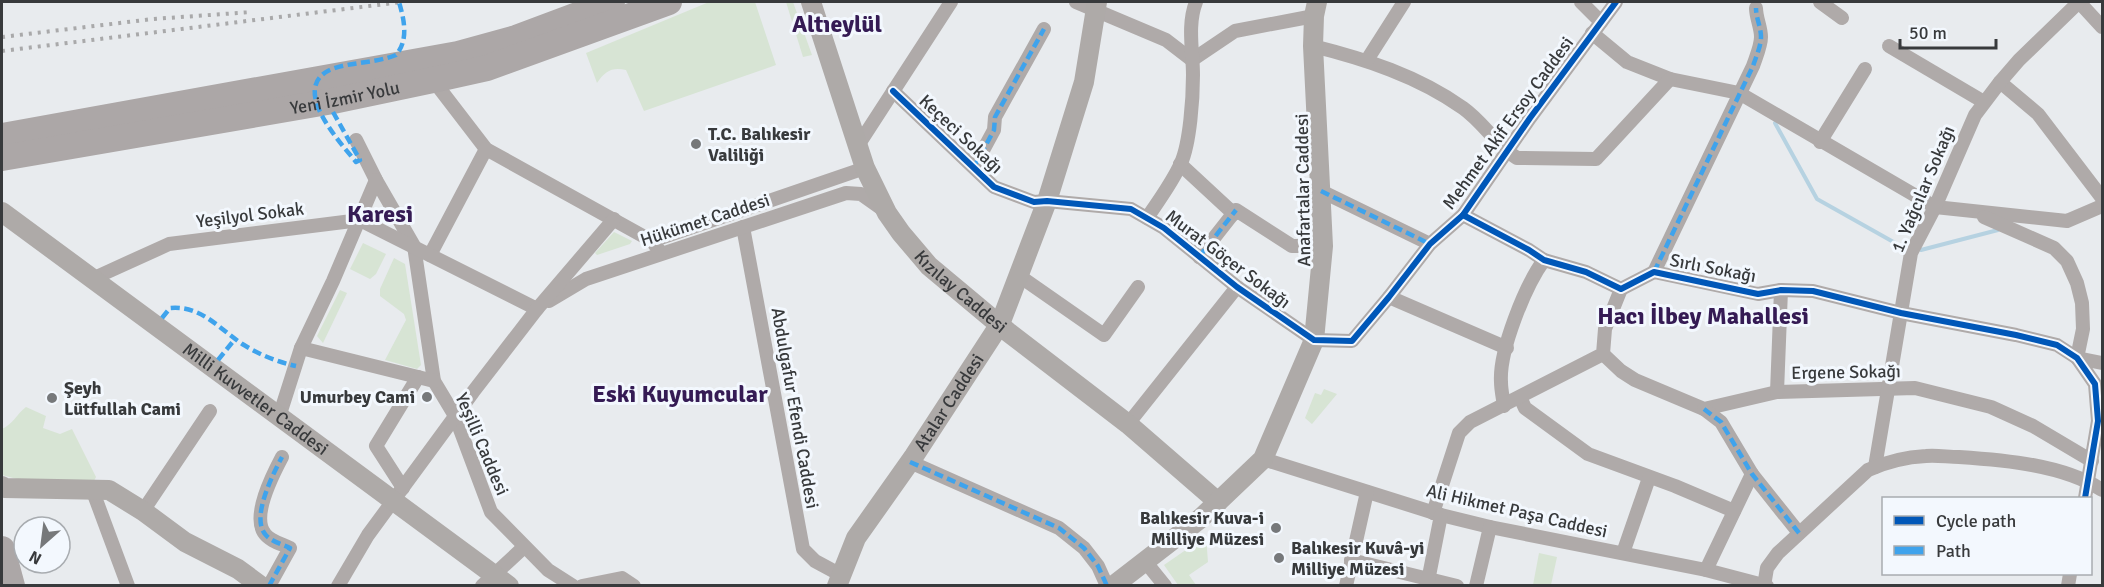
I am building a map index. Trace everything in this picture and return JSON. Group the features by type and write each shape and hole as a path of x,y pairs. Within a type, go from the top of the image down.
{"highway":[{"name":"Yeni İzmir Yolu","path":"6,147 458,54 516,38 612,2"},
{"name":"Yeni İzmir Yolu","path":"6,147 333,101 433,80 487,68 669,2"},
{"path":"2,549 12,585"}],"main road":[{"name":"Kızılay Caddesi","path":"811,2 857,147 887,213 901,233 929,266 999,324 1128,424 1218,502"},
{"name":"Atalar Caddesi","path":"839,580 856,538 910,462 999,324 1047,201 1084,82 1096,6"},
{"name":"Anafartalar Caddesi","path":"1113,585 1218,502 1263,459 1314,340 1323,246 1313,46 1316,9"},
{"name":"Milli Kuvvetler Caddesi","path":"2,212 279,417 399,494 496,582"},
{"path":"2,486 5,488 109,490 143,511 185,542 238,569 261,585"}],"street":[{"path":"857,147 951,2"},
{"path":"1076,2 1096,6 1166,40 1192,60"},
{"path":"1147,218 1167,190 1184,155 1193,76 1192,29 1196,2"},
{"path":"1367,60 1404,2"},
{"path":"1581,2 1601,22"},
{"name":"Mehmet Akif Ersoy Caddesi","path":"1314,340 1352,341 1430,244 1463,215 1616,2"},
{"path":"1820,2 1842,18"},
{"path":"2079,2 2103,27"},
{"name":"1. Yağcılar Sokağı","path":"1875,466 1911,253 1935,207 1971,123 1984,102 2000,82 2079,2"},
{"path":"1654,272 1754,66 1761,39 1756,8"},
{"path":"1192,60 1235,31 1316,9"},
{"path":"974,167 994,130 995,117 1044,29"},
{"path":"1592,33 1627,62 1670,79 1739,93 1935,207 2067,220 2103,206"},
{"path":"1313,46 1367,60 1417,81 1464,108 1507,152 1517,158 1596,159 1670,79"},
{"path":"1889,46 1984,102"},
{"path":"1820,142 1864,69"},
{"path":"433,80 486,149 652,241 661,253"},
{"path":"2000,82 2038,114 2103,198"},
{"name":"Keçeci Sokağı","path":"892,91 993,187 1034,202 1047,201"},
{"path":"356,140 414,246"},
{"path":"430,255 486,149"},
{"path":"1180,164 1234,214"},
{"path":"652,241 866,168"},
{"path":"279,417 301,348 376,180"},
{"path":"1321,191 1430,244"},
{"name":"Hükümet Caddesi","path":"537,309 585,279 846,193 861,194 887,213"},
{"name":"Murat Göçer Sokağı","path":"1047,201 1131,209 1164,228 1237,287 1314,340"},
{"path":"1199,257 1236,210 1292,246 1323,246"},
{"path":"1974,212 2055,248 2067,261 2077,283 2082,303 2083,330 2077,358 2095,384 2098,421 2085,497"},
{"path":"1463,215 1544,260 1586,272 1621,289 1605,329 1603,354"},
{"path":"338,585 368,535 473,392 537,309 614,219"},
{"path":"360,220 537,309"},
{"name":"Yeşilyol Sokak","path":"92,279 169,244 360,220"},
{"name":"Abdulgafur Efendi Caddesi","path":"743,227 803,549 839,580"},
{"name":"Yeşilli Caddesi","path":"414,246 434,381 455,416 491,512 548,570 573,585"},
{"path":"1504,405 1500,383 1507,348 1522,296 1532,275 1544,260"},
{"name":"Sırlı Sokağı","path":"1621,289 1654,272 1758,294 1781,290 1813,291 1901,314 2016,334 2057,345 2077,358"},
{"path":"1018,275 1104,335 1138,287"},
{"path":"1128,424 1237,287"},
{"path":"1777,392 1781,290"},
{"path":"1389,297 1507,348"},
{"path":"301,348 434,381"},
{"path":"1428,582 1437,514 1459,433 1470,422 1603,354"},
{"path":"1603,354 1621,371 1635,380 1704,409 1720,422 1752,474 1799,533"},
{"path":"2077,358 2103,363"},
{"path":"399,494 376,446 418,377"},
{"name":"Ergene Sokağı","path":"1704,409 1777,392 1916,388 1991,407 2033,426 2092,461"},
{"path":"1520,397 1525,408 1588,454 1734,511"},
{"path":"143,511 210,411"},
{"path":"1765,585 1767,568 1778,553 1868,470 1886,462 1928,455 1971,458 2053,469 2089,481 2103,490"},
{"path":"269,585 290,548 266,536 262,528 264,499 282,457"},
{"name":"Ali Hikmet Paşa Caddesi","path":"1263,459 1437,514 1490,527 1706,570 1765,585"},
{"path":"910,462 1059,528 1084,548 1098,566 1107,585"},
{"path":"1706,570 1752,474"},
{"path":"1623,553 1649,478"},
{"path":"92,489 128,585"},
{"path":"1346,585 1367,492"},
{"path":"1476,585 1490,527"},
{"path":"496,582 524,547"},
{"path":"1144,560 1165,585"},
{"path":"1351,560 1428,582 1457,585"},
{"path":"582,585 622,578 634,585"}],"green space":[{"path":"709,2 755,2 776,65 644,111 626,70 609,71 597,83 586,53"},
{"path":"786,2 793,2 812,55 803,57"},
{"path":"614,232 632,241 630,244 597,255 595,253"},
{"path":"363,243 386,254 376,274 370,279 350,269"},
{"path":"394,258 405,264 421,365 417,369 385,360 406,320 404,314 380,296 380,289"},
{"path":"340,290 347,293 323,343 317,336"},
{"path":"1324,389 1337,394 1312,424 1305,418 1315,393 1321,395"},
{"path":"26,407 46,416 43,428 60,434 72,429 96,477 94,481 28,482 2,475 2,429"},
{"path":"1206,536 1208,562 1189,575 1196,585 1178,585 1164,565"},
{"path":"1539,553 1557,557 1551,585 1533,585"}],"waterway":[{"path":"1775,123 1817,199 1897,244"},
{"path":"1921,250 1998,230"}],"railway":[{"path":"2,51 402,2"},
{"path":"2,37 153,19 252,12"}],"marked path":[{"path":"333,112 360,160 356,162 330,129 316,101 315,88 320,77 332,69 396,55 404,36 404,22 399,2"},
{"path":"1654,272 1753,66 1761,37 1756,8"},
{"path":"974,167 994,130 995,117 1044,29"},
{"path":"1321,191 1430,244"},
{"path":"1199,257 1236,210"},
{"path":"162,318 170,308 192,310 250,349 269,358 296,366"},
{"path":"218,360 235,339"},
{"path":"1704,409 1721,422 1752,474 1799,533"},
{"path":"269,586 290,548 265,534 261,527 260,517 265,496 282,457"},
{"path":"910,462 1059,528 1084,548 1098,566 1107,586"}],"cycle path":[{"path":"893,91 994,187 1034,202 1047,201 1131,209 1164,228 1237,287 1314,340 1352,341 1430,244 1463,215 1530,118 1616,2"},
{"path":"1463,215 1544,260 1586,272 1621,289 1654,272 1758,294 1781,290 1813,291 1901,313 2057,345 2077,358 2095,384 2098,421 2085,497"}],"place":[{"name":"T.C. Balıkesir Valiliği","path":"696,144"},
{"name":"Umurbey Cami","path":"427,397"},
{"name":"Şeyh Lütfullah Cami","path":"52,398"},
{"name":"Balıkesir Kuva-i Milliye Müzesi","path":"1276,528"},
{"name":"Balıkesir Kuvâ-yi Milliye Müzesi","path":"1279,558"}],"district":[{"name":"Altıeylül","path":"837,24"},
{"name":"Karesi","path":"380,214"},
{"name":"Hacı İlbey Mahallesi","path":"1703,316"},
{"name":"Eski Kuyumcular","path":"680,394"}]}
